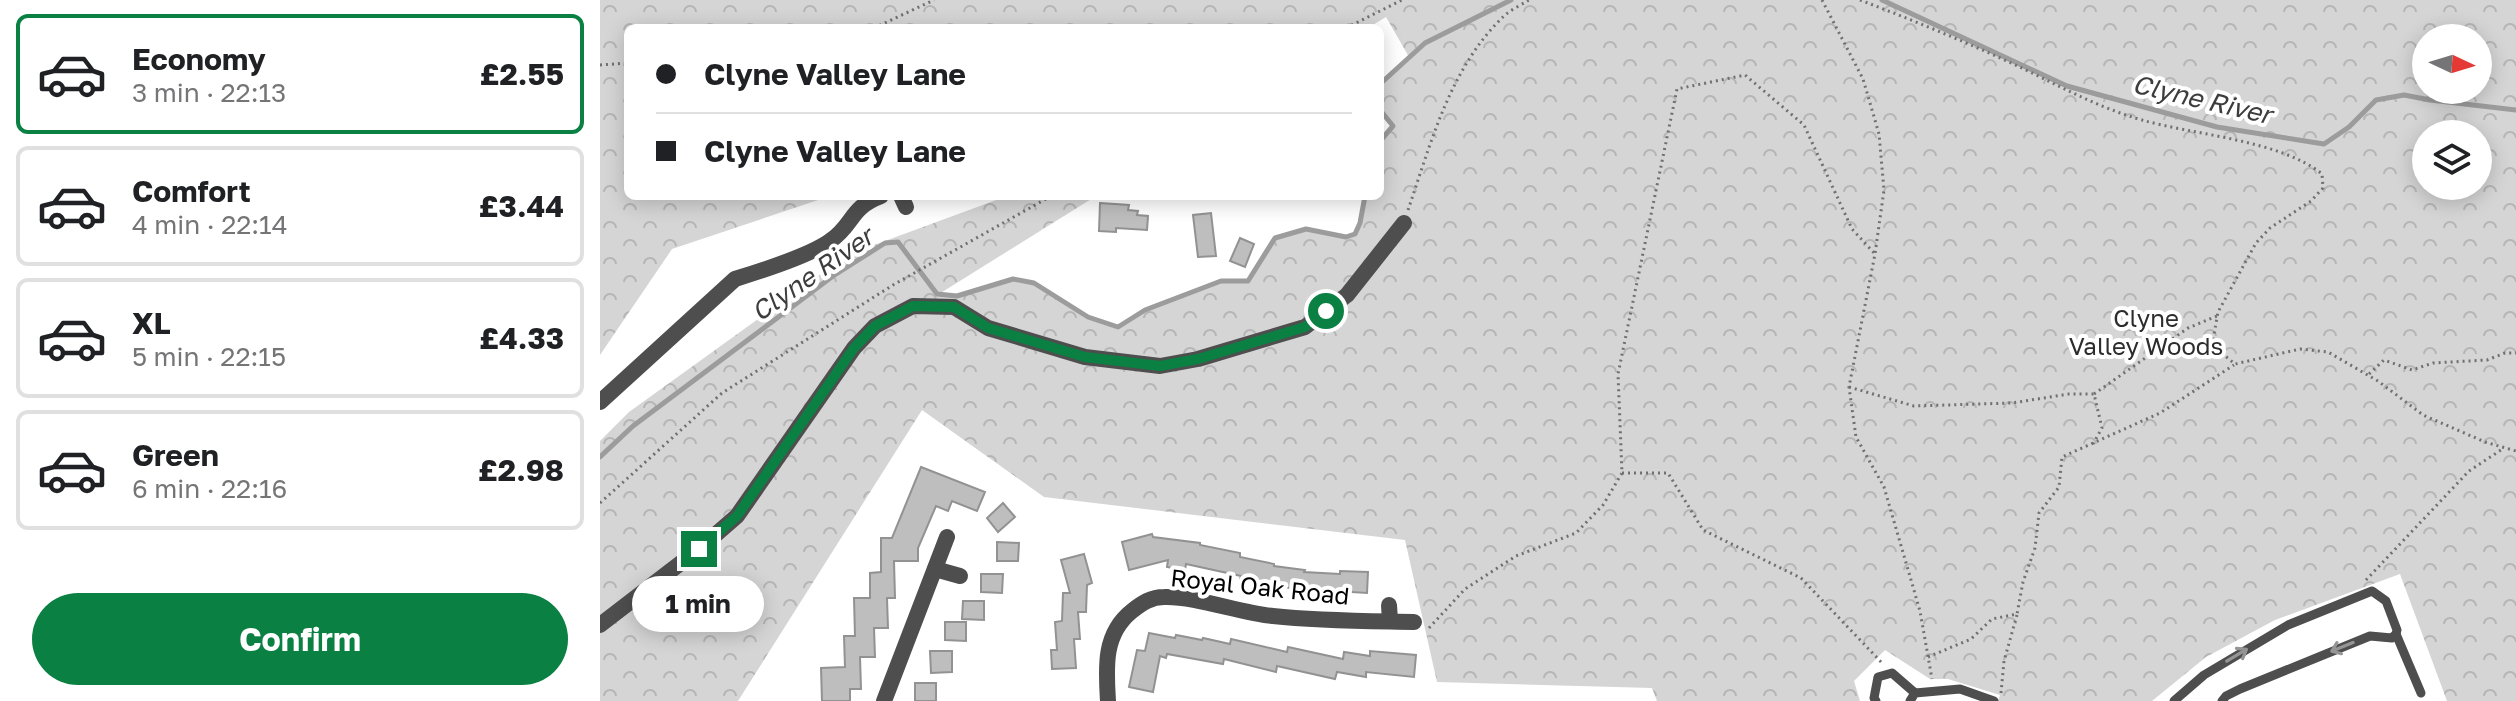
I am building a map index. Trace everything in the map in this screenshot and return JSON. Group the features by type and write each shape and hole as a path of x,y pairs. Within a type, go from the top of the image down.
{"street":[{"path":"600,402 735,279 828,243 843,231 856,209 873,200"},
{"path":"600,625 737,516 854,348 875,326 913,306 954,307 988,328 1085,357 1160,366 1305,327 1347,295 1404,223"},
{"path":"884,701 947,537"},
{"path":"935,569 960,576"},
{"name":"Royal Oak Road","path":"1108,701 1106,666 1110,640 1123,617 1145,600 1165,597 1271,616 1325,620 1390,613 1414,622"}],"lane":[{"path":"2174,701 2204,675 2288,625 2372,591 2386,601 2421,693"},
{"path":"2222,701 2240,689 2370,636 2392,638 2396,634"},
{"path":"1876,701 1878,677 1892,673 1913,697 1934,690 1960,689 1994,701"}],"path":[{"path":"883,24 934,0"},
{"path":"1354,24 1402,0"},
{"path":"1404,223 1440,118 1466,64 1504,16 1529,0"},
{"path":"1822,0 1863,79 1879,134 1884,190 1849,387 1856,437 1884,487 1920,611 1934,690"},
{"path":"1860,0 2024,69 2087,100 2141,120 2252,144 2311,164 2322,174 2323,188 2311,201 2270,228 2256,243 2217,316 2213,340 2235,364"},
{"path":"600,65 624,63"},
{"path":"1414,622 1430,629 1465,589 1516,556 1576,533 1603,505 1622,473 1618,374 1677,89 1745,75 1804,125 1852,229 1875,254"},
{"path":"600,503 722,393 893,285 1044,200"},
{"path":"1849,387 1914,406 2012,403 2069,394 2094,394 2188,328 2217,316"},
{"path":"2001,701 2004,661 2023,582 2035,548 2039,513 2059,487 2062,457 2160,413 2235,364 2300,349 2328,352 2368,375 2423,415 2516,451"},
{"path":"2368,375 2384,360 2412,370 2433,363 2487,360 2505,353 2516,353"},
{"path":"2093,444 2102,428 2094,394"},
{"path":"2364,582 2469,471 2504,448"},
{"path":"1622,473 1668,473 1703,530 1801,578 1892,673"},
{"path":"1928,657 1971,639 1992,619 2017,614"}],"green space":[{"name":"Clyne Valley Woods","path":"600,0 2516,0 2516,701 2447,701 2400,574 2275,620 2206,657 2152,701 1998,701 2000,695 1948,679 1930,679 1885,650 1854,681 1860,701 1657,701 1652,688 1437,682 1405,540 1044,497 922,410 738,701 600,701 600,441 629,412 847,255 996,200 1090,200 939,294 957,296 1013,279 1034,283 1088,317 1118,327 1145,310 1221,281 1248,281 1275,238 1306,229 1346,237 1355,234 1364,200 1384,200 1384,136 1393,126 1384,115 1384,80 1409,57 1386,17 1375,24 624,24 624,200 818,200 672,249 600,355"}],"building":[{"path":"1100,203 1129,205 1128,210 1148,216 1147,230 1116,228 1116,232 1099,231"},
{"path":"1211,213 1216,256 1198,257 1193,215"},
{"path":"1240,238 1254,244 1245,267 1230,261"},
{"path":"921,467 985,492 977,511 952,501 948,511 936,506 918,548 918,561 894,561 895,598 887,598 888,628 874,628 875,657 860,657 861,689 850,689 850,701 822,701 821,668 845,667 844,636 855,636 854,598 870,598 870,573 881,572 881,538 892,538"},
{"path":"1003,503 1015,517 998,532 987,518"},
{"path":"1152,534 1153,537 1200,543 1240,553 1240,557 1304,572 1368,572 1367,593 1306,593 1186,564 1185,570 1167,567 1168,560 1129,570 1122,542"},
{"path":"997,542 1019,543 1018,561 997,561"},
{"path":"1084,554 1092,583 1087,585 1086,612 1078,612 1080,639 1074,639 1076,668 1052,669 1051,650 1057,650 1055,622 1062,621 1063,593 1070,593 1061,560"},
{"path":"981,574 1003,574 1002,593 981,592"},
{"path":"963,601 984,601 984,620 962,619"},
{"path":"945,622 966,622 966,641 945,640"},
{"path":"1149,633 1230,644 1231,639 1287,652 1288,647 1343,659 1344,652 1370,656 1370,651 1416,655 1414,677 1366,672 1366,677 1337,672 1335,679 1277,666 1276,672 1224,659 1223,664 1167,654 1166,658 1160,656 1153,692 1129,687 1137,650 1145,651"},
{"path":"930,651 952,651 952,672 931,673"},
{"path":"915,683 936,683 936,701 915,701"}],"waterway":[{"name":"Clyne River","path":"1384,80 1425,43 1511,0"},
{"name":"Clyne River","path":"1882,0 2067,86 2217,127 2324,144 2349,127 2376,100 2404,95 2516,110"},
{"name":"Clyne River","path":"1384,115 1393,126 1384,136"},
{"name":"Clyne River","path":"600,457 633,426 833,276 885,243 898,242 937,294 957,296 1013,279 1034,283 1088,317 1118,327 1145,310 1221,281 1248,281 1275,238 1306,229 1346,237 1355,234 1364,200"}],"route":[{"path":"699,549 737,516 854,348 875,326 913,306 954,307 988,328 1085,357 1160,366 1198,359 1305,327 1326,311"}]}
